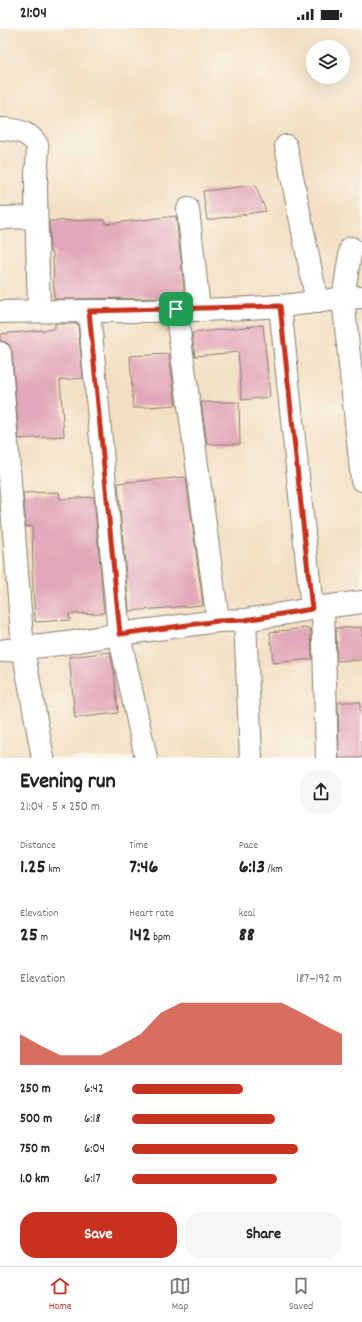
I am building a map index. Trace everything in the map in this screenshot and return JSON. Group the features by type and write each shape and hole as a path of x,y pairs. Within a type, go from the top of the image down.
{"street":[{"path":"0,129 13,129 31,136 38,147 36,160 36,217 40,311"},
{"path":"286,146 318,302"},
{"path":"188,209 199,309"},
{"path":"0,218 36,217"},
{"path":"351,248 362,480"},
{"path":"0,312 199,309 280,306 353,297"},
{"path":"280,306 317,608 327,758"},
{"path":"176,309 218,621"},
{"path":"89,311 120,634 146,758"},
{"path":"0,353 23,649 43,758"},
{"path":"0,651 67,643 120,634 218,621 245,620 362,602"},
{"path":"245,620 251,758"}],"building":[{"path":"255,185 266,211 207,220 203,191"},
{"path":"176,216 185,298 54,299 53,252 50,252 49,221 105,220 105,224"},
{"path":"55,324 78,324 83,378 60,380 64,436 19,439 12,352 10,346 6,342 0,341 0,334 55,329"},
{"path":"263,325 270,397 242,400 238,352 195,356 192,333"},
{"path":"169,354 176,405 133,408 130,356"},
{"path":"201,402 239,402 240,444 207,444"},
{"path":"186,477 203,605 129,611 118,483"},
{"path":"59,492 60,499 94,497 104,613 69,614 70,620 35,622 32,569 32,526 26,527 23,493"},
{"path":"362,627 362,660 337,661 336,628"},
{"path":"306,628 311,629 312,659 273,663 270,632"},
{"path":"110,652 114,671 118,713 75,718 69,657"},
{"path":"338,702 360,702 360,712 362,712 362,758 339,758"}],"route":[{"path":"280,306 312,609 245,620 218,621 120,634 89,311 176,309 280,306"}]}
